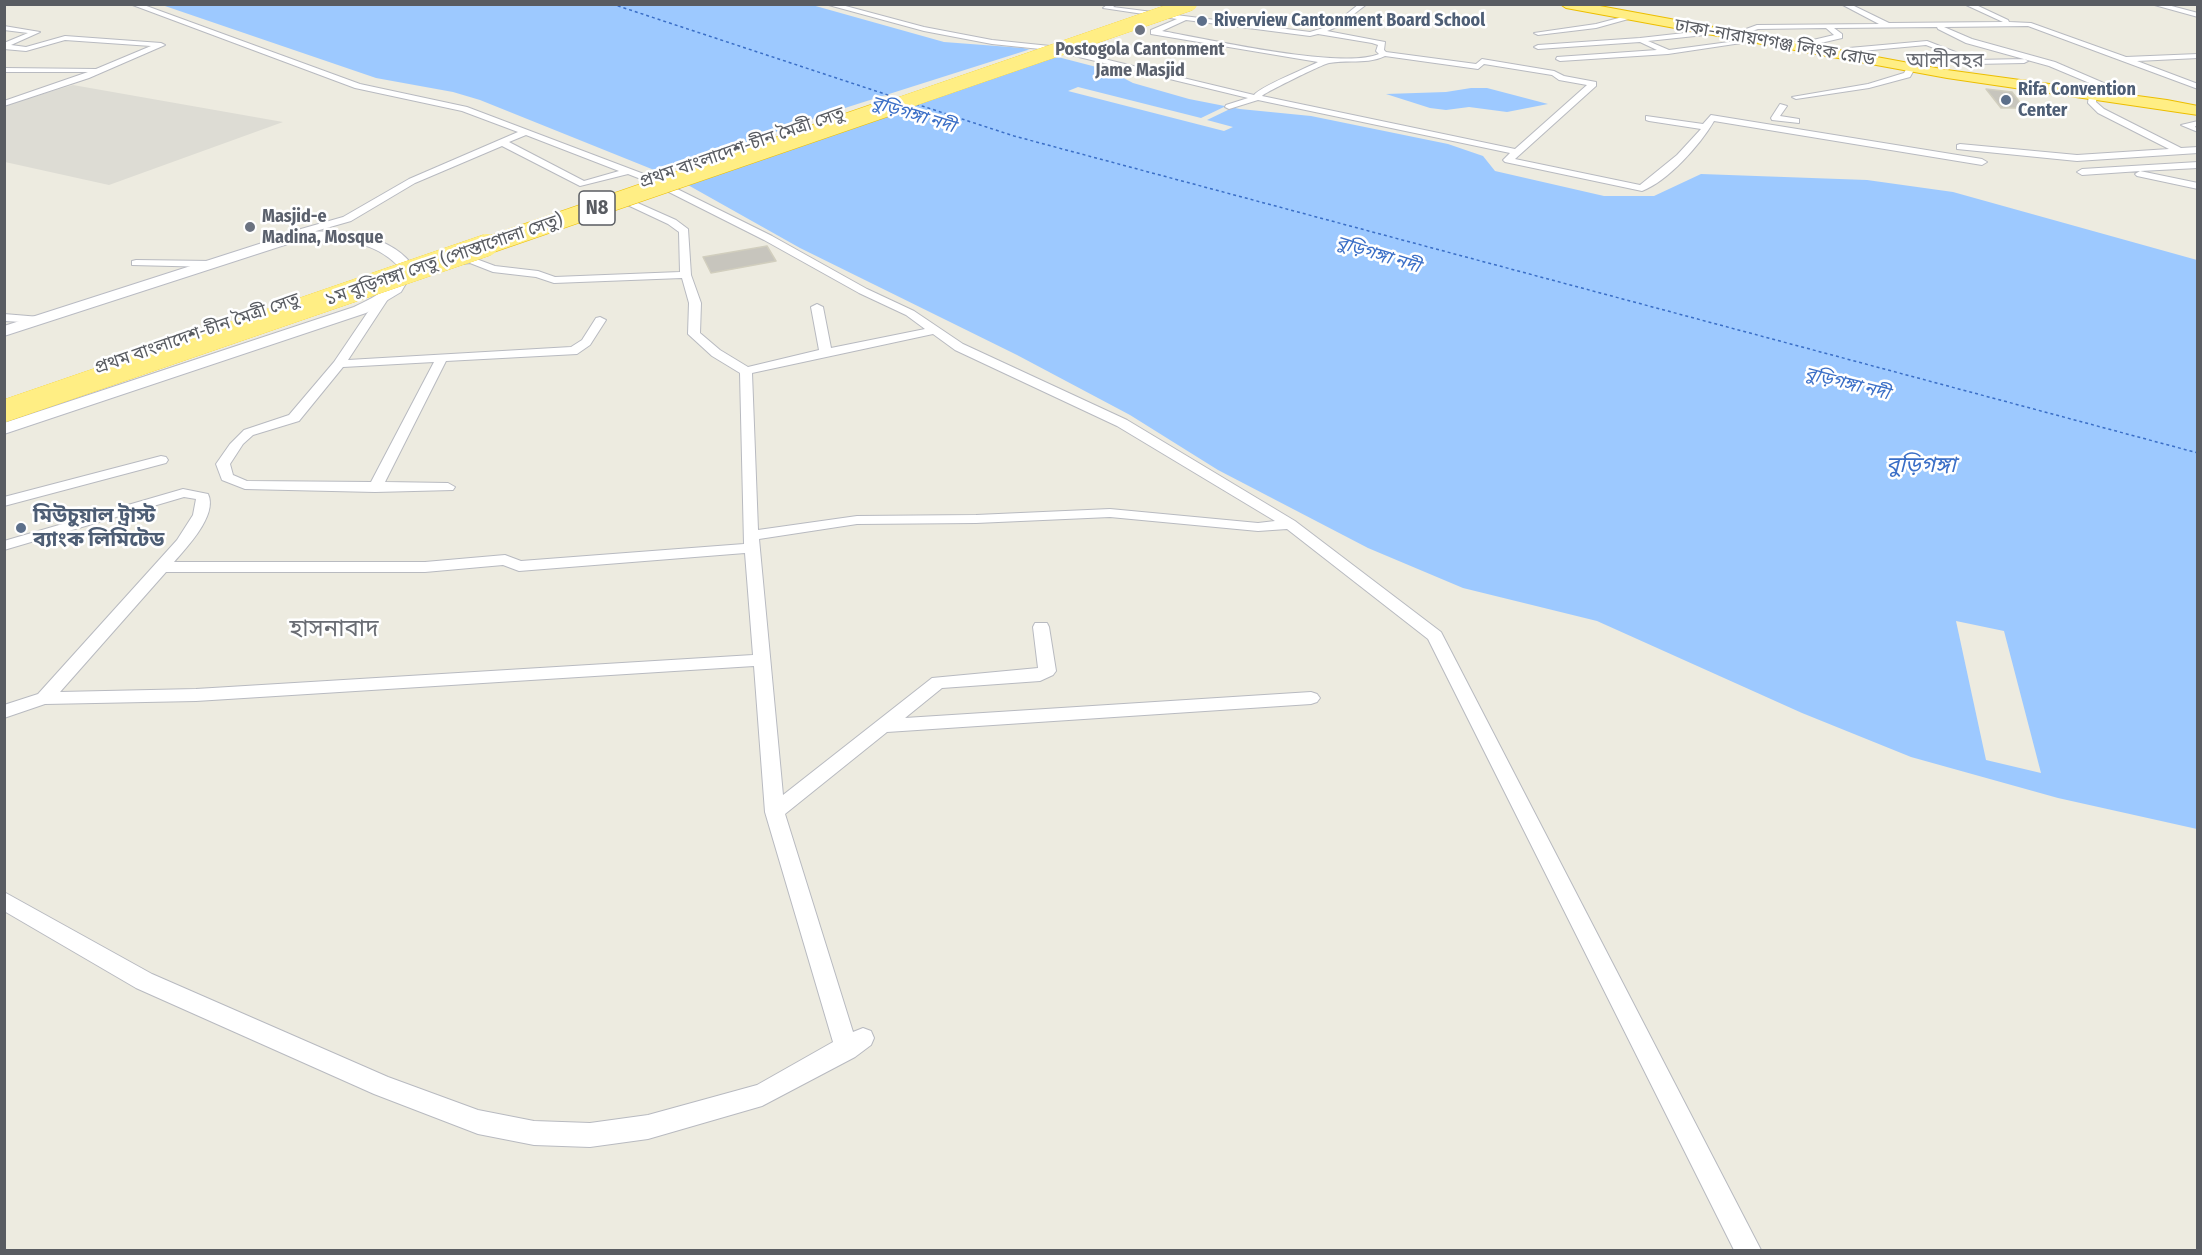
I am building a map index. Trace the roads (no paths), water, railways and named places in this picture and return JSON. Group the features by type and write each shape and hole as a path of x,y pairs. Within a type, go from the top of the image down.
{"highway":[{"name":"ঢাকা-নারায়ণগঞ্জ লিংক রোড","path":"1566,4 1711,33 1911,68 2198,111"},
{"name":"১ম বুড়িগঙ্গা সেতু (পোস্তাগোলা সেতু)","path":"4,411 1183,9"},
{"name":"প্রথম বাংলাদেশ-চীন মৈত্রী সেতু","path":"4,400 630,185 1183,9"}],"main road":[{"path":"4,331 292,238 321,234 364,241 384,248 407,267 401,282 382,299 330,321 4,429"}],"street":[{"path":"133,4 357,86 464,109 654,181 768,238 937,330 959,347 1122,423 1290,524 1435,636 1748,1251"},
{"path":"828,4 924,29 992,42 1050,48 1256,98 1517,152"},
{"path":"1114,4 1106,8 1183,9 1310,34 1335,26 1364,4"},
{"path":"1844,4 1889,26"},
{"path":"1967,4 2016,24"},
{"path":"2154,4 2198,15"},
{"path":"1183,9 1154,32 1326,61 1373,59 1384,54 1478,67 1482,61 1554,73 1562,78 1593,84 1508,160 1642,189 1678,161 1711,118 1982,162"},
{"path":"1538,33 1596,26 1630,17"},
{"path":"1731,36 1757,27 2034,25 2198,87"},
{"path":"1935,26 1969,41 2052,64 2103,86 2102,90 2093,94 2092,103 2101,111 2178,151"},
{"path":"1795,46 1839,36 1828,27"},
{"path":"4,28 64,38 161,45 103,70 4,104"},
{"path":"4,46 36,32"},
{"path":"1320,32 1374,41 1382,44 1380,51 1384,54"},
{"path":"1538,47 1711,33"},
{"path":"4,46 26,49 64,38"},
{"path":"1640,40 1668,52"},
{"path":"1560,59 1668,52 1756,40"},
{"path":"1838,55 1849,50 1927,43 1975,62 2035,61"},
{"path":"1418,58 1428,53"},
{"path":"2125,59 2198,56"},
{"path":"1229,107 1256,98 1262,90 1289,80 1326,61"},
{"path":"1796,97 1886,83 1907,75 1911,68"},
{"path":"4,70 103,70"},
{"path":"1783,105 1775,118 1809,123"},
{"path":"1649,118 1706,127"},
{"path":"2198,123 2185,125 2198,130"},
{"path":"292,238 305,231 347,219 412,181 526,132"},
{"path":"1862,132 1894,137"},
{"path":"502,142 583,184 629,171"},
{"path":"1945,145 2057,157 2198,150"},
{"path":"2082,172 2198,165"},
{"path":"2118,170 2198,186"},
{"path":"407,267 654,181"},
{"path":"622,200 672,222 684,231 686,275 695,303 694,334 716,353 746,371 937,330"},
{"path":"407,267 439,266 466,260 493,269 538,274 554,280 686,275"},
{"path":"136,263 212,264"},
{"path":"382,299 339,364 294,418 260,427 240,439 223,464 226,477 245,485 448,487"},
{"path":"817,307 826,352"},
{"path":"4,317 40,320"},
{"path":"339,364 573,351 581,348 587,342 600,320"},
{"path":"375,488 442,358"},
{"path":"4,900 154,986 382,1086 478,1122 534,1133 590,1135 648,1127 762,1095 855,1043 775,813 752,542 746,371"},
{"path":"4,502 161,460"},
{"path":"4,546 183,493 203,497 205,506 200,519 162,567 44,698"},
{"path":"162,567 425,567 505,560 519,566 752,542 857,520 976,519 1100,513 1258,527 1290,524"},
{"path":"775,813 938,682 1040,675 1047,671 1041,627"},
{"path":"4,712 44,698 196,694 762,660"},
{"path":"881,726 1311,698"}],"water":[{"name":"বুড়িগঙ্গা","path":"162,5 812,5 944,42 1023,48 1108,70 1133,83 1189,99 1240,109 1311,116 1448,144 1483,156 1495,171 1604,196 1654,196 1701,174 1867,180 1953,192 2197,260 2197,829 2058,798 1911,757 1802,713 1597,621 1463,588 1368,548 1218,470 1130,415 1017,355 800,248 679,180 480,100 453,92 376,78"},
{"path":"1487,88 1548,104 1507,112 1469,107 1446,110 1430,108 1386,94 1446,92"}],"place":[{"name":"Riverview Cantonment Board School","path":"1202,21"},
{"name":"Postogola Cantonment Jame Masjid","path":"1140,30"},
{"name":"Rifa Convention Center","path":"2006,100"},
{"name":"Masjid-e Madina, Mosque","path":"250,227"},
{"name":"মিউচুয়াল ট্রাস্ট ব্যাংক লিমিটেড","path":"21,528"}],"district":[{"name":"আলীবহর","path":"1945,61"},
{"name":"হাসনাবাদ","path":"334,629"}],"water label":[{"name":"বুড়িগঙ্গা নদী","path":"913,115"},
{"name":"বুড়িগঙ্গা নদী","path":"1378,255"},
{"name":"বুড়িগঙ্গা নদী","path":"1847,384"}]}
